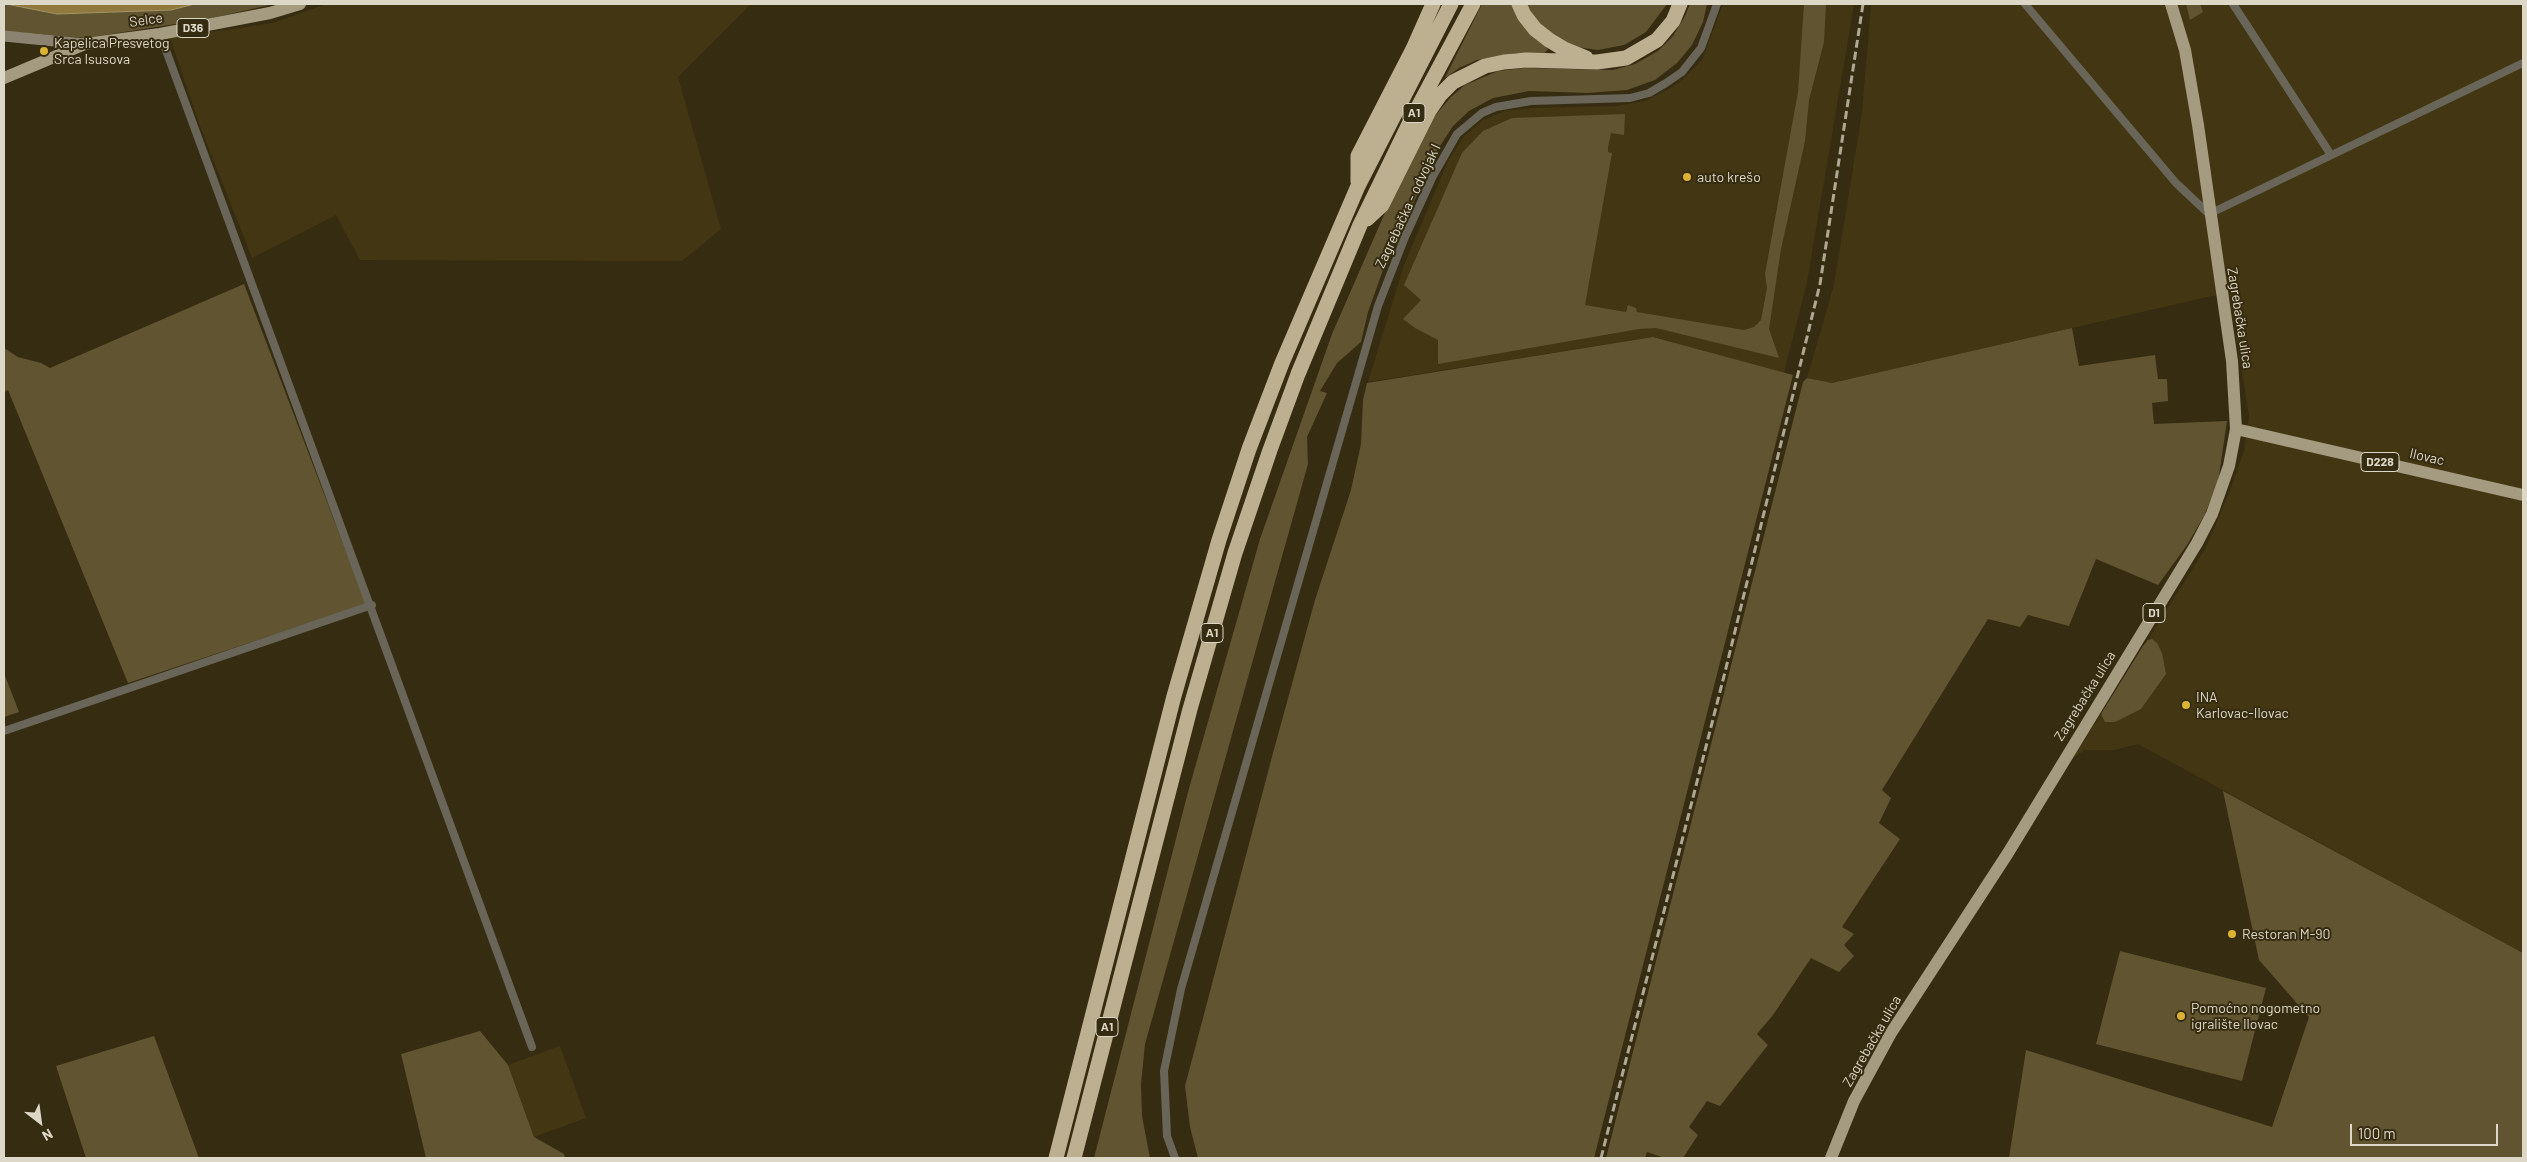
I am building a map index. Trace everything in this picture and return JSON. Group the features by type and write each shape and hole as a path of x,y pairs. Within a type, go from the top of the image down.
{"highway":[{"path":"1358,186 1358,156 1413,49 1433,4"},
{"name":"A1","path":"1056,1158 1171,705 1219,540 1249,449 1282,363 1358,186 1451,4"},
{"name":"A1","path":"1074,1158 1173,775 1235,553 1298,374 1360,225 1410,122 1473,4"},
{"path":"1519,4 1524,15 1535,29 1549,40 1564,50 1597,62"},
{"path":"1360,225 1382,204 1428,110 1454,82 1485,66 1504,62 1526,60 1597,62 1626,58 1647,47 1665,31 1680,4"}],"main road":[{"name":"Selce","path":"85,44 160,34 270,13 300,4"},
{"name":"Zagrebačka ulica","path":"1830,1158 1854,1101 1891,1033 2008,853 2197,543 2223,485 2231,458 2236,429 2232,361 2209,214 2198,125 2186,59 2172,4"},
{"path":"4,36 85,44"},
{"name":"D36","path":"4,78 85,44"},
{"name":"Ilovac","path":"2236,429 2523,495"}],"street":[{"name":"Zagrebačka - odvojak I","path":"1175,1158 1167,1136 1164,1102 1164,1071 1170,1029 1378,306 1406,237 1442,158 1464,127 1482,113 1512,103 1620,99 1649,92 1674,78 1692,60 1705,40 1717,4"},
{"path":"2025,4 2176,183 2209,214 2523,63"},
{"path":"2233,4 2331,155"},
{"path":"160,34 372,605 532,1046"},
{"path":"4,731 372,605"}],"shaded area":[{"path":"4,4 57,14 171,10 195,4 274,4 208,19 85,38 4,31"},
{"path":"6,4 195,4 171,10 57,14"},
{"path":"326,4 751,4 678,77 721,229 682,261 360,260 336,215 252,258 200,126 170,38 273,23"},
{"path":"1482,4 1513,4 1548,49 1544,54 1515,53 1477,60 1459,68 1445,78"},
{"path":"1524,4 1667,4 1646,32 1624,45 1598,50 1569,46 1545,32"},
{"path":"1690,4 1707,4 1703,22 1692,45 1677,63 1655,80 1627,90 1588,93 1529,91 1493,98 1469,111 1453,126 1438,149 1383,270 1368,312 1361,342 1337,363 1320,391 1327,393 1307,437 1308,464 1145,1044 1141,1084 1142,1116 1150,1158 1094,1158 1188,792 1260,539 1332,334 1387,208 1432,119 1451,97 1465,85 1498,71 1524,68 1613,70 1635,64 1658,51 1673,36"},
{"path":"1723,4 1854,4 1807,282 1784,373 1653,337 1368,382 1404,265 1448,161 1464,136 1483,120 1505,111 1531,108 1616,106 1645,101 1669,89 1683,79 1702,60"},
{"path":"1804,4 1826,4 1824,42 1809,100 1805,141 1781,249 1769,329 1779,358 1656,328 1639,329 1438,364 1438,340 1415,328 1403,319 1421,300 1404,285 1462,153 1483,131 1512,118 1625,114 1624,135 1611,133 1608,147 1608,152 1612,153 1585,305 1626,312 1628,305 1636,308 1637,312 1744,330 1754,327 1761,320 1767,288 1765,274 1798,92"},
{"path":"1871,4 2523,4 2523,953 2138,744 2114,750 2085,750 2073,758 2205,549 2228,496 2244,451 2249,416 2229,295 2212,296 1832,383 1807,378 1834,285 1862,112"},
{"path":"2186,4 2200,4 2203,12 2190,20"},
{"path":"244,284 366,604 128,683 8,390 4,392 4,348 18,357 41,363 50,368"},
{"path":"2072,328 2079,366 2155,355 2158,379 2167,379 2168,401 2152,403 2154,424 2227,421 2218,482 2204,516 2187,545 2158,585 2096,559 2069,626 2028,615 2020,627 1988,619 1882,790 1891,798 1879,823 1900,839 1842,927 1854,934 1844,945 1854,956 1839,972 1811,958 1773,1015 1757,1034 1768,1045 1720,1106 1707,1101 1689,1127 1698,1135 1683,1158 1665,1158 1647,1152 1645,1158 1606,1158 1803,382 1807,378 1832,383"},
{"path":"1653,337 1793,375 1594,1158 1198,1158 1190,1127 1185,1086 1315,600 1351,490 1361,444 1363,400 1367,383"},
{"path":"2152,639 2157,643 2162,653 2166,674 2141,709 2115,722 2105,722 2101,714 2143,646 2148,640"},
{"path":"4,673 19,712 4,717"},
{"path":"2223,791 2523,953 2523,1158 2009,1158 2026,1050 2272,1127 2309,1017 2259,960"},
{"name":"Pomoćno nogometno igralište Ilovac","path":"2120,951 2266,988 2242,1081 2096,1044"},
{"path":"480,1031 508,1065 534,1137 564,1154 565,1158 426,1158 401,1054"},
{"path":"154,1036 199,1158 86,1158 56,1066"},
{"path":"560,1046 586,1118 534,1137 508,1065"}],"railway":[{"path":"1601,1158 1725,672 1820,284 1863,4"}],"place":[{"name":"Kapelica Presvetog Srca Isusova","path":"44,51"},
{"name":"auto krešo","path":"1687,177"},
{"name":"INA Karlovac-Ilovac","path":"2186,705"},
{"name":"Restoran M-90","path":"2232,934"},
{"name":"Pomoćno nogometno igralište Ilovac","path":"2181,1016"}]}
